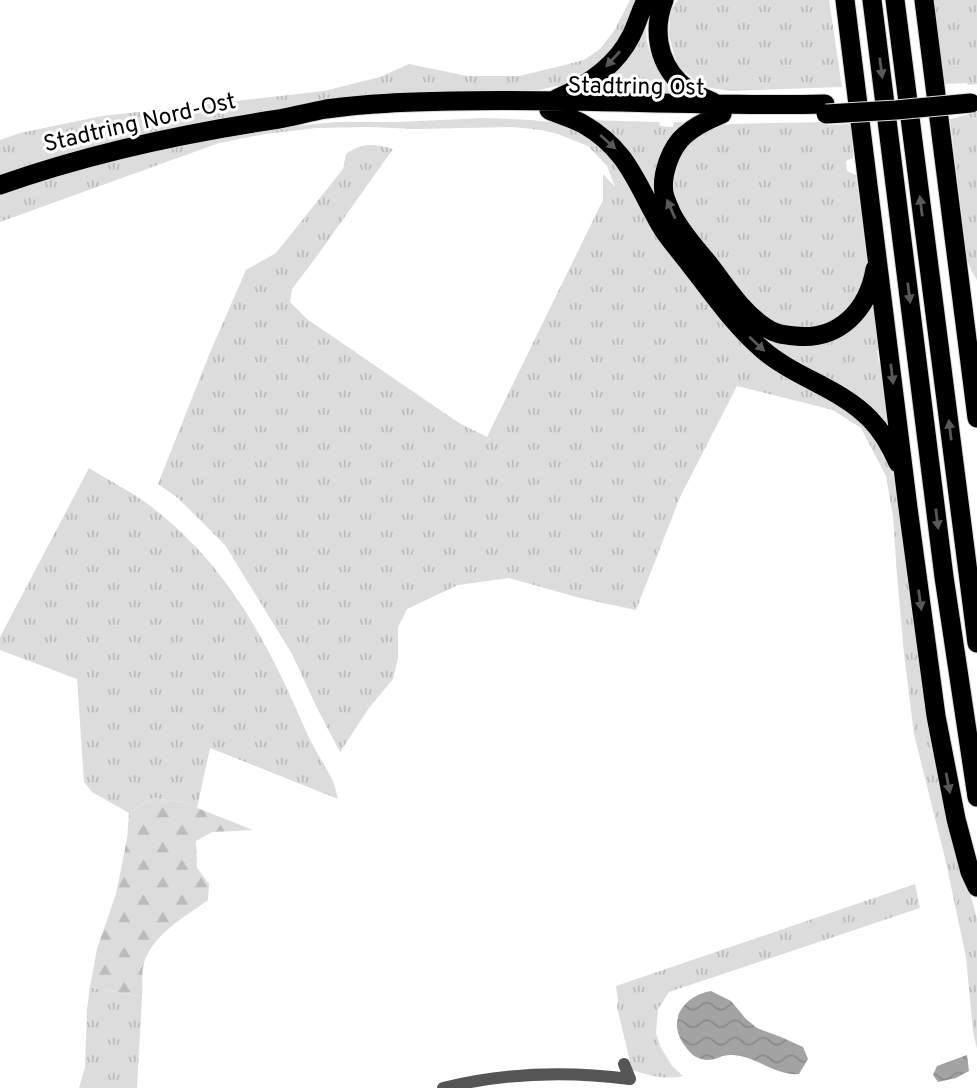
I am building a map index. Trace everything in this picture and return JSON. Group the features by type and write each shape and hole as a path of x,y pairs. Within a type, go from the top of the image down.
{"highway":[{"path":"549,106 586,84 614,61 631,36 646,0"},
{"path":"664,0 658,17 657,34 669,71 680,83 721,110 685,135 677,144 665,170 664,193 671,213 683,231 746,311 766,328 781,335 804,337 826,334 843,325 863,303 870,289 877,257"},
{"path":"845,0 936,716 956,819 970,872 977,887"},
{"path":"872,0 944,577 977,797"},
{"path":"895,0 977,643"},
{"path":"924,0 977,418"},
{"name":"Stadtring Ost","path":"293,117 549,106 896,110 974,98"},
{"path":"549,106 599,134 618,150 631,168 663,229 737,325 783,366 838,395 864,413 882,433 905,478"},
{"name":"Stadtring Nord-Ost","path":"0,185 162,139 293,117"},
{"path":"956,254 964,272 977,289"}],"street":[{"path":"443,1088 531,1075 593,1075 630,1079 624,1064"}],"green space":[{"path":"630,0 638,0 621,40 583,78 562,85 539,90 397,94 235,116 170,128 39,161 0,175 0,140 20,133 102,116 324,91 380,77 409,64 467,76 519,76 584,60 600,49 614,31"},
{"path":"678,0 829,0 842,87 729,91 701,86 677,65 669,36 670,11"},
{"path":"933,0 977,0 977,84 944,84"},
{"path":"647,20 647,41 653,60 677,93 577,93"},
{"path":"977,110 977,280 967,260 950,119"},
{"path":"486,118 531,120 573,126 615,158 727,320 859,415 890,463 896,487 915,627 950,819 977,919 977,1049 966,957 914,734 904,654 893,517 886,476 861,428 833,410 737,386 680,497 636,610 509,578 458,585 407,609 398,627 398,658 393,679 369,708 340,752 292,654 225,545 178,498 158,484 246,270 276,253 343,169 346,154 363,146 393,149 292,289 290,302 307,319 459,423 487,437 603,200 603,174 615,187 607,166 588,146 558,134 513,127 316,128 265,134 219,143 0,222 0,192 33,180 173,145 284,127 336,122"},
{"path":"586,120 659,122 660,126 673,127 674,122 694,123 675,138 671,223 791,343 876,300 882,349 877,351 879,364 884,365 893,442 759,341"},
{"path":"826,122 827,125 851,124 853,158 846,161 847,171 856,175 868,269 849,313 810,332 765,321 681,217 671,198 670,175 686,141 711,127 731,124"},
{"path":"89,468 153,508 180,531 225,582 244,609 277,668 332,779 338,799 210,748 197,808 182,802 153,798 129,813 92,792 84,782 77,679 0,650 0,637"},
{"path":"153,798 182,802 253,830 212,832 196,841 197,868 209,884 208,900 171,927 148,953 144,963 142,997 90,987 97,949 116,894 127,839 129,813"},
{"path":"915,884 920,908 669,992 658,1009 656,1033 672,1066 683,1076 658,1077 632,1070 617,1007 616,986"},
{"path":"90,987 142,997 137,1088 79,1088 85,1067"}],"water":[{"path":"711,991 731,1001 757,1028 803,1047 808,1059 799,1074 782,1072 741,1056 727,1055 707,1060 692,1054 680,1037 677,1019 685,1004 692,998"},
{"path":"967,1055 969,1071 956,1078 938,1082 933,1075 937,1066"}]}
